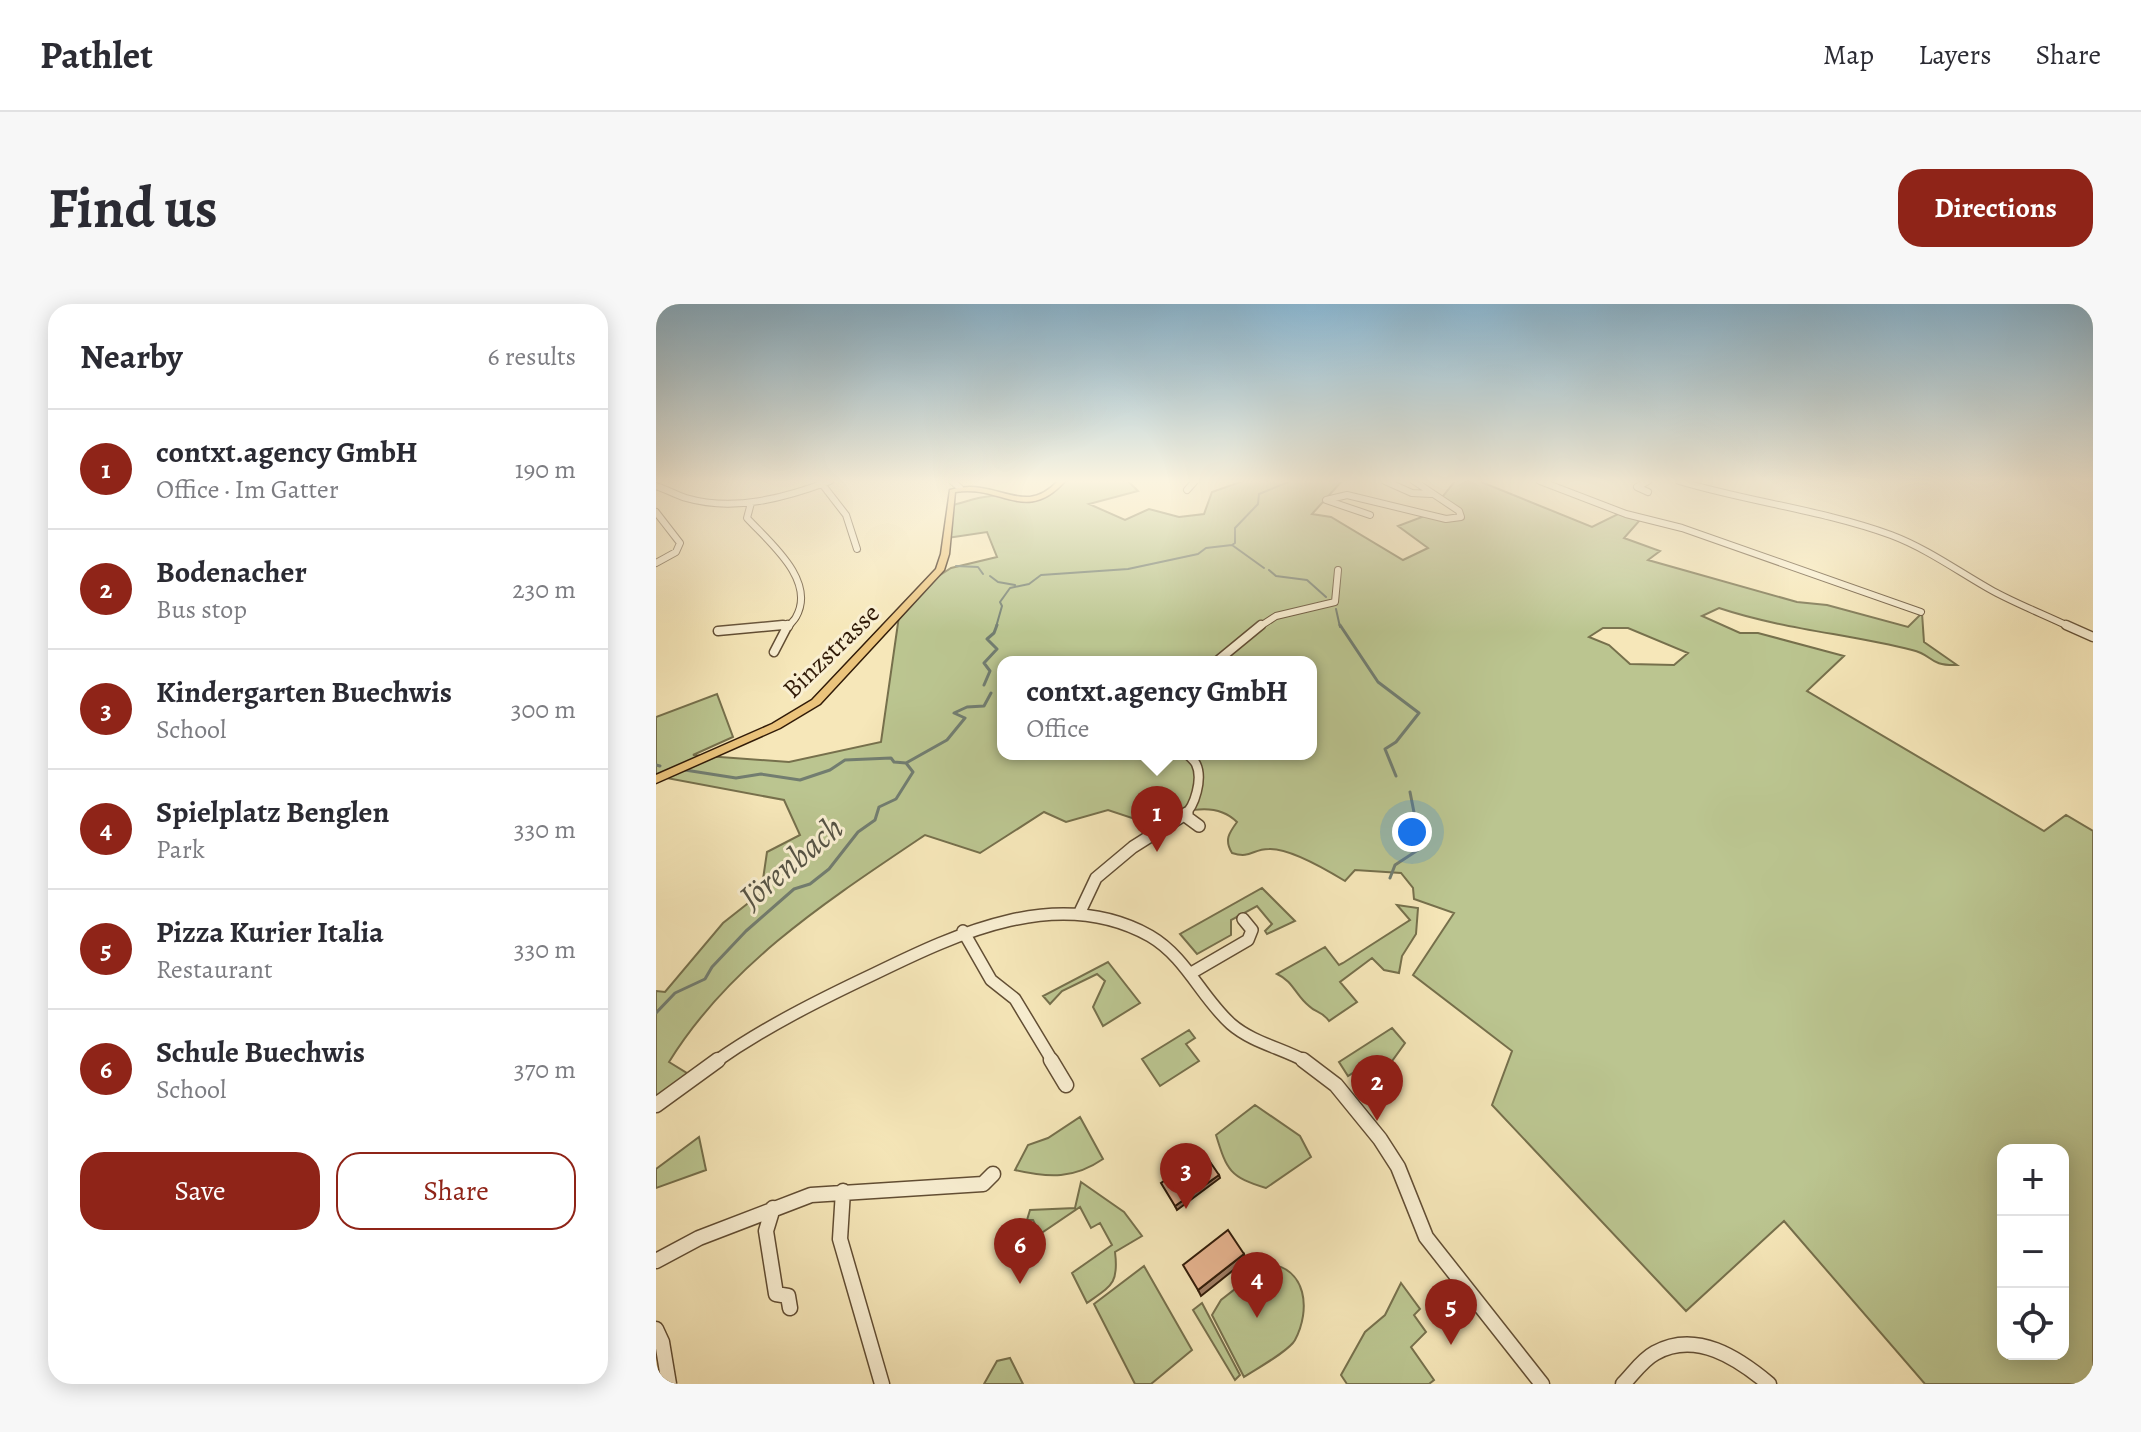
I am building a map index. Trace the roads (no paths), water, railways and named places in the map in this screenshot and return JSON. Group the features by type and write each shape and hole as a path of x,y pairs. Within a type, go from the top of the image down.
{"main road":[{"name":"Binzstrasse","path":"656,779 776,726 824,695 940,570 947,531"}],"street":[{"path":"656,563 671,555 680,543 671,531"},
{"path":"718,631 788,624 794,620 799,607 800,581 793,566 760,531"},
{"path":"851,531 857,549"},
{"path":"1692,531 1921,612"},
{"path":"1880,531 1925,550 1995,592 2093,637"},
{"path":"1223,656 1276,616 1335,602 1338,570"},
{"path":"774,652 789,628 788,624"},
{"path":"1079,914 1096,878 1133,847 1187,814 1198,785 1197,765 1192,760"},
{"path":"1187,814 1199,826"},
{"path":"656,1105 748,1040 793,1013 963,931 1029,916 1079,914 1111,920 1147,934 1171,950 1193,972 1229,1021 1247,1037 1301,1058 1324,1075 1389,1151 1425,1235 1542,1384"},
{"path":"1193,972 1248,940 1252,930 1243,919"},
{"path":"963,931 991,980 1015,999 1066,1085"},
{"path":"656,1261 699,1238 811,1195 983,1184 993,1174"},
{"path":"843,1191 840,1239 882,1384"},
{"path":"773,1208 766,1231 773,1278 776,1294 788,1296 790,1308"},
{"path":"656,1329 662,1342 669,1384"},
{"path":"1623,1384 1653,1354 1669,1346 1691,1342 1722,1352 1754,1370 1769,1384"}],"waterway":[{"path":"1232,545 1235,543 1235,531"},
{"name":"Jörenbach","path":"996,627 1002,606 1000,602 1010,588 1029,584 1041,575 1128,569 1198,554 1206,548 1232,545"},
{"path":"1232,545 1264,568"},
{"path":"956,566 978,567 983,574"},
{"path":"1269,570 1276,576 1307,580 1326,597"},
{"path":"990,576 998,582 1015,585"},
{"path":"1336,609 1340,627"},
{"name":"Jörenbach","path":"984,685 990,671 984,663 997,649 987,639 997,625"},
{"path":"1340,625 1378,682 1419,713 1396,742 1385,749 1396,776"},
{"name":"Jörenbach","path":"906,763 947,740 965,718 954,713 967,707 984,706 991,693"},
{"path":"685,770 736,778 761,774 800,780 830,770 845,760 891,758 894,762 906,763"},
{"name":"Jörenbach","path":"656,1013 675,993 705,979 712,967 746,931 794,889 810,884 829,869 858,832 875,820 879,807 896,799 913,772 906,763"},
{"path":"656,765 660,766"},
{"path":"1390,878 1395,865 1421,848 1410,792"}],"place":[{"name":"contxt.agency GmbH","path":"1157,852"},
{"name":"Bodenacher","path":"1377,1121"},
{"name":"Kindergarten Buechwis","path":"1186,1209"},
{"name":"Schule Buechwis","path":"1020,1284"},
{"name":"Spielplatz Benglen","path":"1257,1318"},
{"name":"Pizza Kurier Italia","path":"1451,1345"}]}
